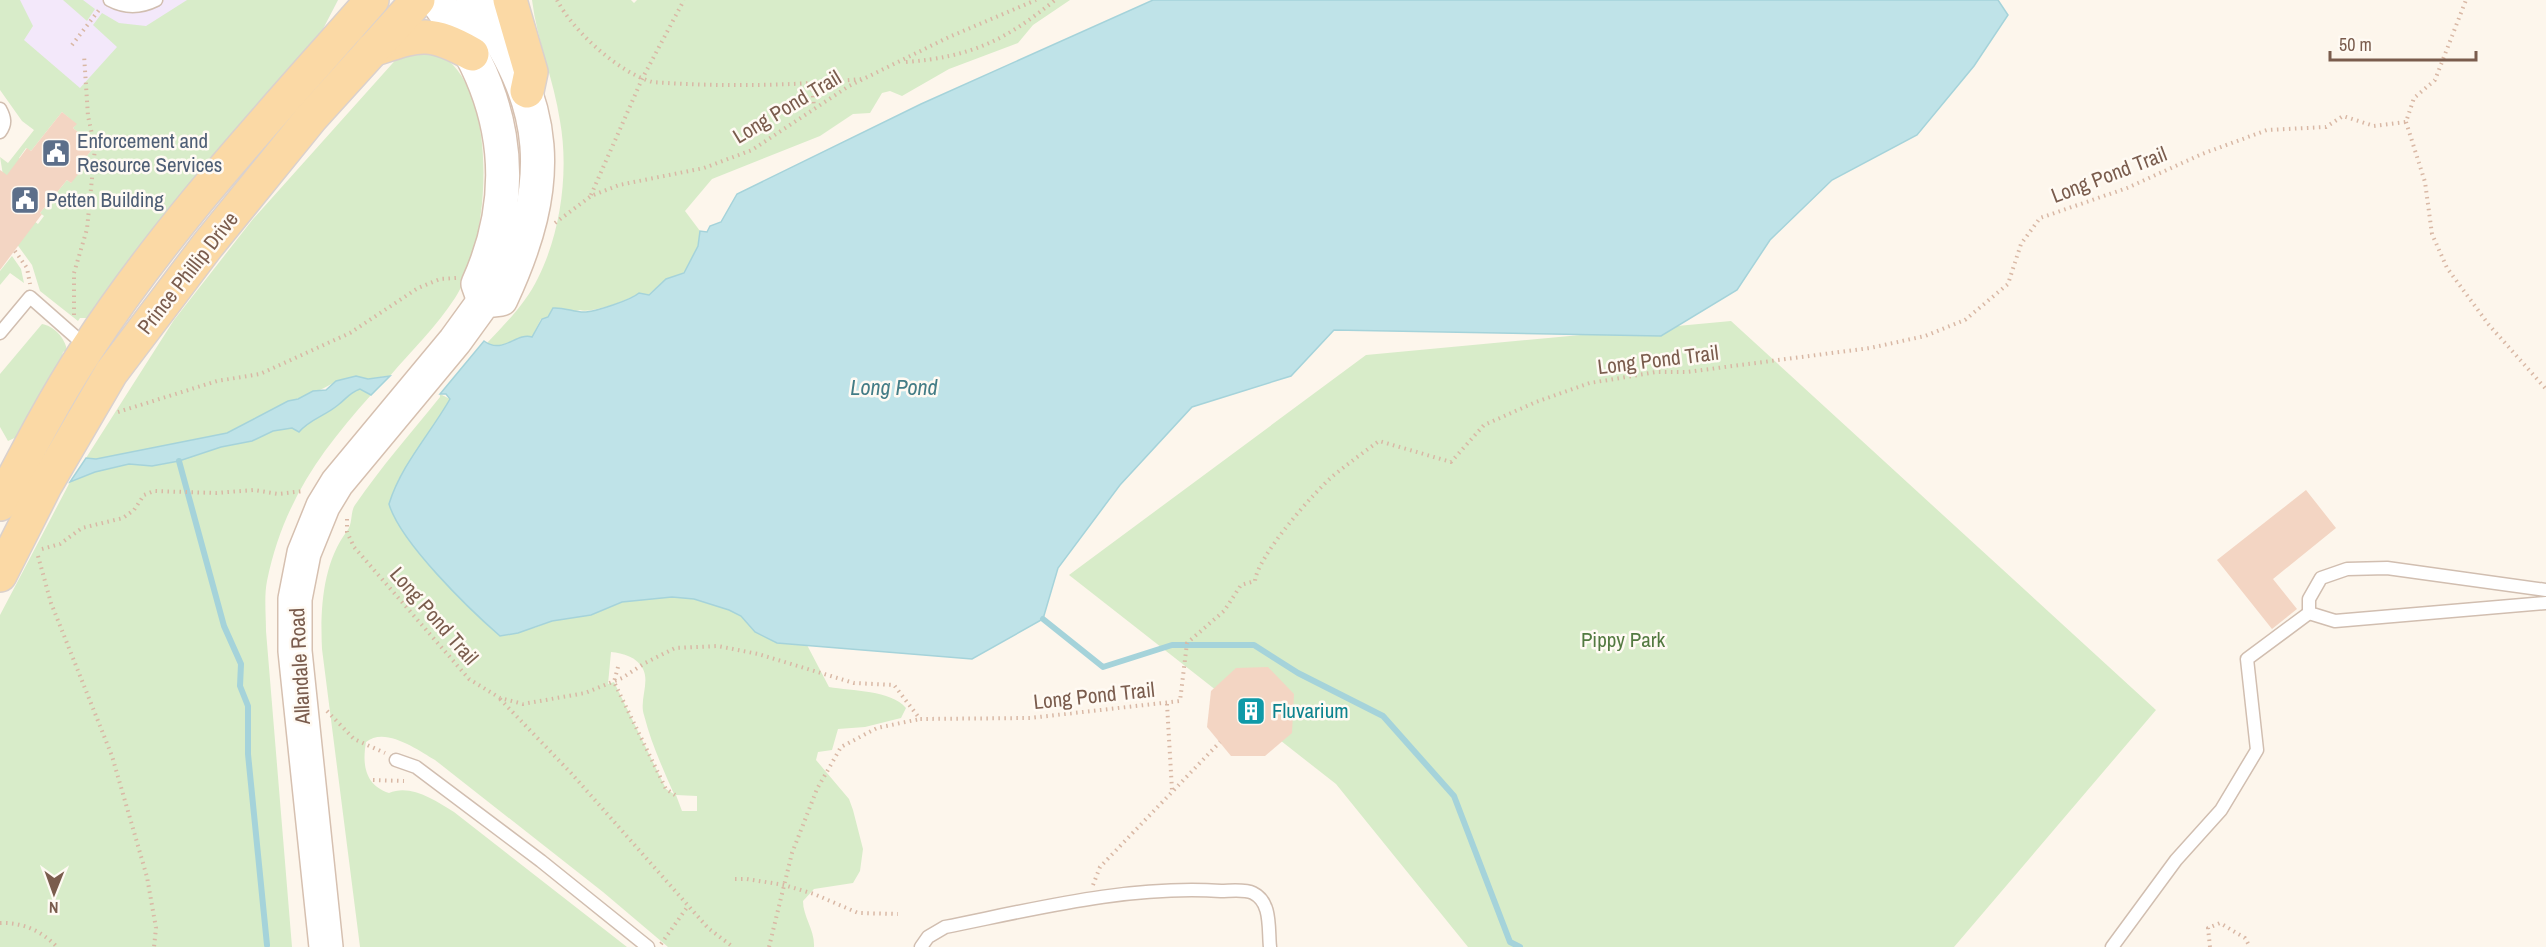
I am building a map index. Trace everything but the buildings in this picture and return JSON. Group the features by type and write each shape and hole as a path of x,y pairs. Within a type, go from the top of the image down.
{"main road":[{"path":"343,33 355,0"},
{"name":"Prince Phillip Drive","path":"4,496 40,433 185,216 372,0"},
{"name":"Prince Phillip Drive","path":"0,575 79,425 95,352 214,237 370,51 418,0"},
{"path":"436,0 472,54 490,93 503,151 501,211 486,268 475,290"},
{"name":"Allandale Road","path":"326,947 295,651 298,576 312,530 323,506 356,458 455,341 475,290 501,299 522,250 534,203 538,173 537,137 527,91 496,34 474,0"},
{"path":"510,0 531,72 527,91"},
{"path":"370,51 407,39 430,36 444,39 472,54"}],"lane":[{"path":"106,3 134,7 156,0"},
{"path":"0,109 5,120 5,126 0,132"},
{"path":"0,333 30,297 95,352"},
{"path":"2310,613 2309,599 2320,578 2347,569 2387,568 2546,590"},
{"path":"2310,613 2335,621 2546,603"},
{"path":"2112,947 2176,860 2221,810 2257,750 2247,659 2310,613"},
{"path":"396,760 416,767 541,861 648,947"},
{"path":"921,947 928,938 945,927 1088,899 1183,888 1252,892 1262,900 1267,911 1270,947"}],"path":[{"path":"557,0 564,13 603,54 642,79 722,87 812,84 868,78"},
{"path":"591,196 642,79 684,0"},
{"name":"Long Pond Trail","path":"552,225 591,196 619,185 704,168 752,150 849,86 950,37 1036,0"},
{"path":"902,62 946,59 973,51 1009,35 1055,0"},
{"path":"2466,0 2434,80 2414,98 2406,122 2425,182 2432,234 2446,268 2489,325 2546,389"},
{"path":"72,45 106,3"},
{"path":"84,55 88,116 95,148 87,229 74,273 74,315 95,352"},
{"path":"812,84 814,109"},
{"name":"Long Pond Trail","path":"347,512 347,532 354,547 468,680 500,698 523,704 585,693 614,682 675,648 718,646 758,654 854,683 894,685 920,719 1030,718 1167,704 1180,701 1187,643 1224,611 1241,585 1255,581 1256,571 1289,524 1333,476 1379,441 1451,462 1484,425 1536,402 1590,383 1656,372 1687,372 1870,348 1925,336 1965,320 2008,284 2021,244 2040,218 2127,188 2202,154 2267,130 2326,128 2343,116 2374,126 2406,122"},
{"path":"15,251 27,268 30,297"},
{"path":"115,413 217,381 260,374 350,333 418,288 440,279 475,290"},
{"path":"154,947 156,928 147,877 115,767 51,603 36,551 60,544 82,528 123,518 134,510 144,495 154,491 216,493 254,490 278,494 305,491"},
{"path":"618,667 614,682 666,789 675,795"},
{"path":"500,698 708,928 733,947"},
{"path":"1167,704 1172,790"},
{"path":"327,711 354,739 377,748 396,760"},
{"path":"769,947 792,853 817,789 841,747 877,728 920,719"},
{"path":"1088,899 1100,867 1220,742"},
{"path":"735,879 784,885 814,894 858,913 898,914"},
{"path":"663,942 688,906"},
{"path":"0,922 13,922 45,935 57,947"},
{"path":"2210,947 2208,928 2220,923 2245,938 2250,947"}],"shaded area":[{"path":"2,0 338,0 323,29 177,199 8,62"}],"green space":[{"path":"0,0 20,0 33,26 24,40 80,88 117,47 93,25 102,13 119,23 146,26 187,0 338,0 323,29 177,199 88,318 80,318 78,321 40,291 32,265 16,243 34,221 38,224 44,216 40,213 67,180 71,183 77,168 95,146 73,128 76,124 62,112 31,151 26,148 19,158 22,161 0,188 3,175 0,157 8,163 34,130 22,121 0,90"},
{"path":"63,0 83,0 95,9 87,21"},
{"path":"532,0 631,0 634,3 637,0 1070,0 1033,25 1018,43 949,69 902,96 890,91 882,93 870,113 853,114 820,136 712,179 685,211 700,231 698,246 684,273 666,279 648,295 639,293 619,303 601,308 580,310 541,319 532,337 526,336 505,344 493,345 487,343 522,304 538,278 552,241 561,201 563,140 554,91"},
{"path":"422,48 443,56 462,76 474,104 481,137 484,172 476,244 467,274 455,298 440,318 390,376 339,380 288,401 227,433 96,459 86,458 174,320 253,219 400,55"},
{"path":"12,256 21,269 24,283 10,273 0,285 0,271"},
{"name":"Pippy Park","path":"1731,321 2156,710 1954,947 1468,947 1336,784 1069,575 1366,355"},
{"path":"42,324 58,333 67,350 63,352 61,360 19,436 8,441 0,427 0,374"},
{"path":"360,389 371,395 335,437 293,503 274,553 266,587 266,631 292,947 0,947 0,615 70,482 95,472 129,464 152,466 179,461 221,447 252,441 273,431 292,428 299,432"},
{"path":"440,394 450,399 398,480 444,582 491,628 534,628 552,621 591,615 622,602 672,597 694,599 741,616 755,632 807,645 829,687 881,694 899,702 906,708 901,718 865,727 838,729 832,750 818,752 816,760 849,799 863,849 860,871 853,883 814,889 803,901 813,935 814,947 668,947 603,892 435,760 401,741 382,737 366,742 365,766 375,785 389,793 406,790 414,792 454,812 627,947 360,947 322,649 325,587 333,557 349,528 355,505 440,397","holes":["611,652 629,656 643,669 645,674 644,715 674,794 666,789 614,682 608,684","676,795 697,796 697,811 682,811"]}],"water":[{"name":"Long Pond","path":"1153,0 1998,0 2008,15 1974,66 1917,135 1832,180 1770,240 1737,290 1661,336 1334,330 1291,376 1192,407 1120,485 1058,568 1043,619 972,659 777,643 755,632 741,616 729,610 694,599 672,597 622,602 591,615 552,621 518,633 500,636 437,574 407,537 389,504 394,490 408,463 450,399 446,394 440,394 484,341 497,346 520,337 532,337 542,319 548,317 553,308 586,312 614,305 639,293 649,295 666,279 684,273 698,246 700,231 707,232 710,226 721,222 737,194 921,104"},
{"path":"356,376 368,379 390,376 371,395 360,389 350,394 333,409 299,432 292,428 273,431 252,441 221,447 179,461 152,466 129,464 95,472 70,482 86,458 96,459 227,433 288,401 298,399 313,391 326,390 336,381"}],"waterway":[{"path":"179,461 224,626 241,664 240,686 248,706 248,754 267,945"},
{"path":"1043,619 1103,667 1172,645 1254,645 1298,673 1383,716 1454,796 1510,942 1520,947"}],"place":[{"name":"Enforcement and Resource Services","path":"56,153"},
{"name":"Petten Building","path":"25,200"},
{"name":"Fluvarium","path":"1251,711"}]}
